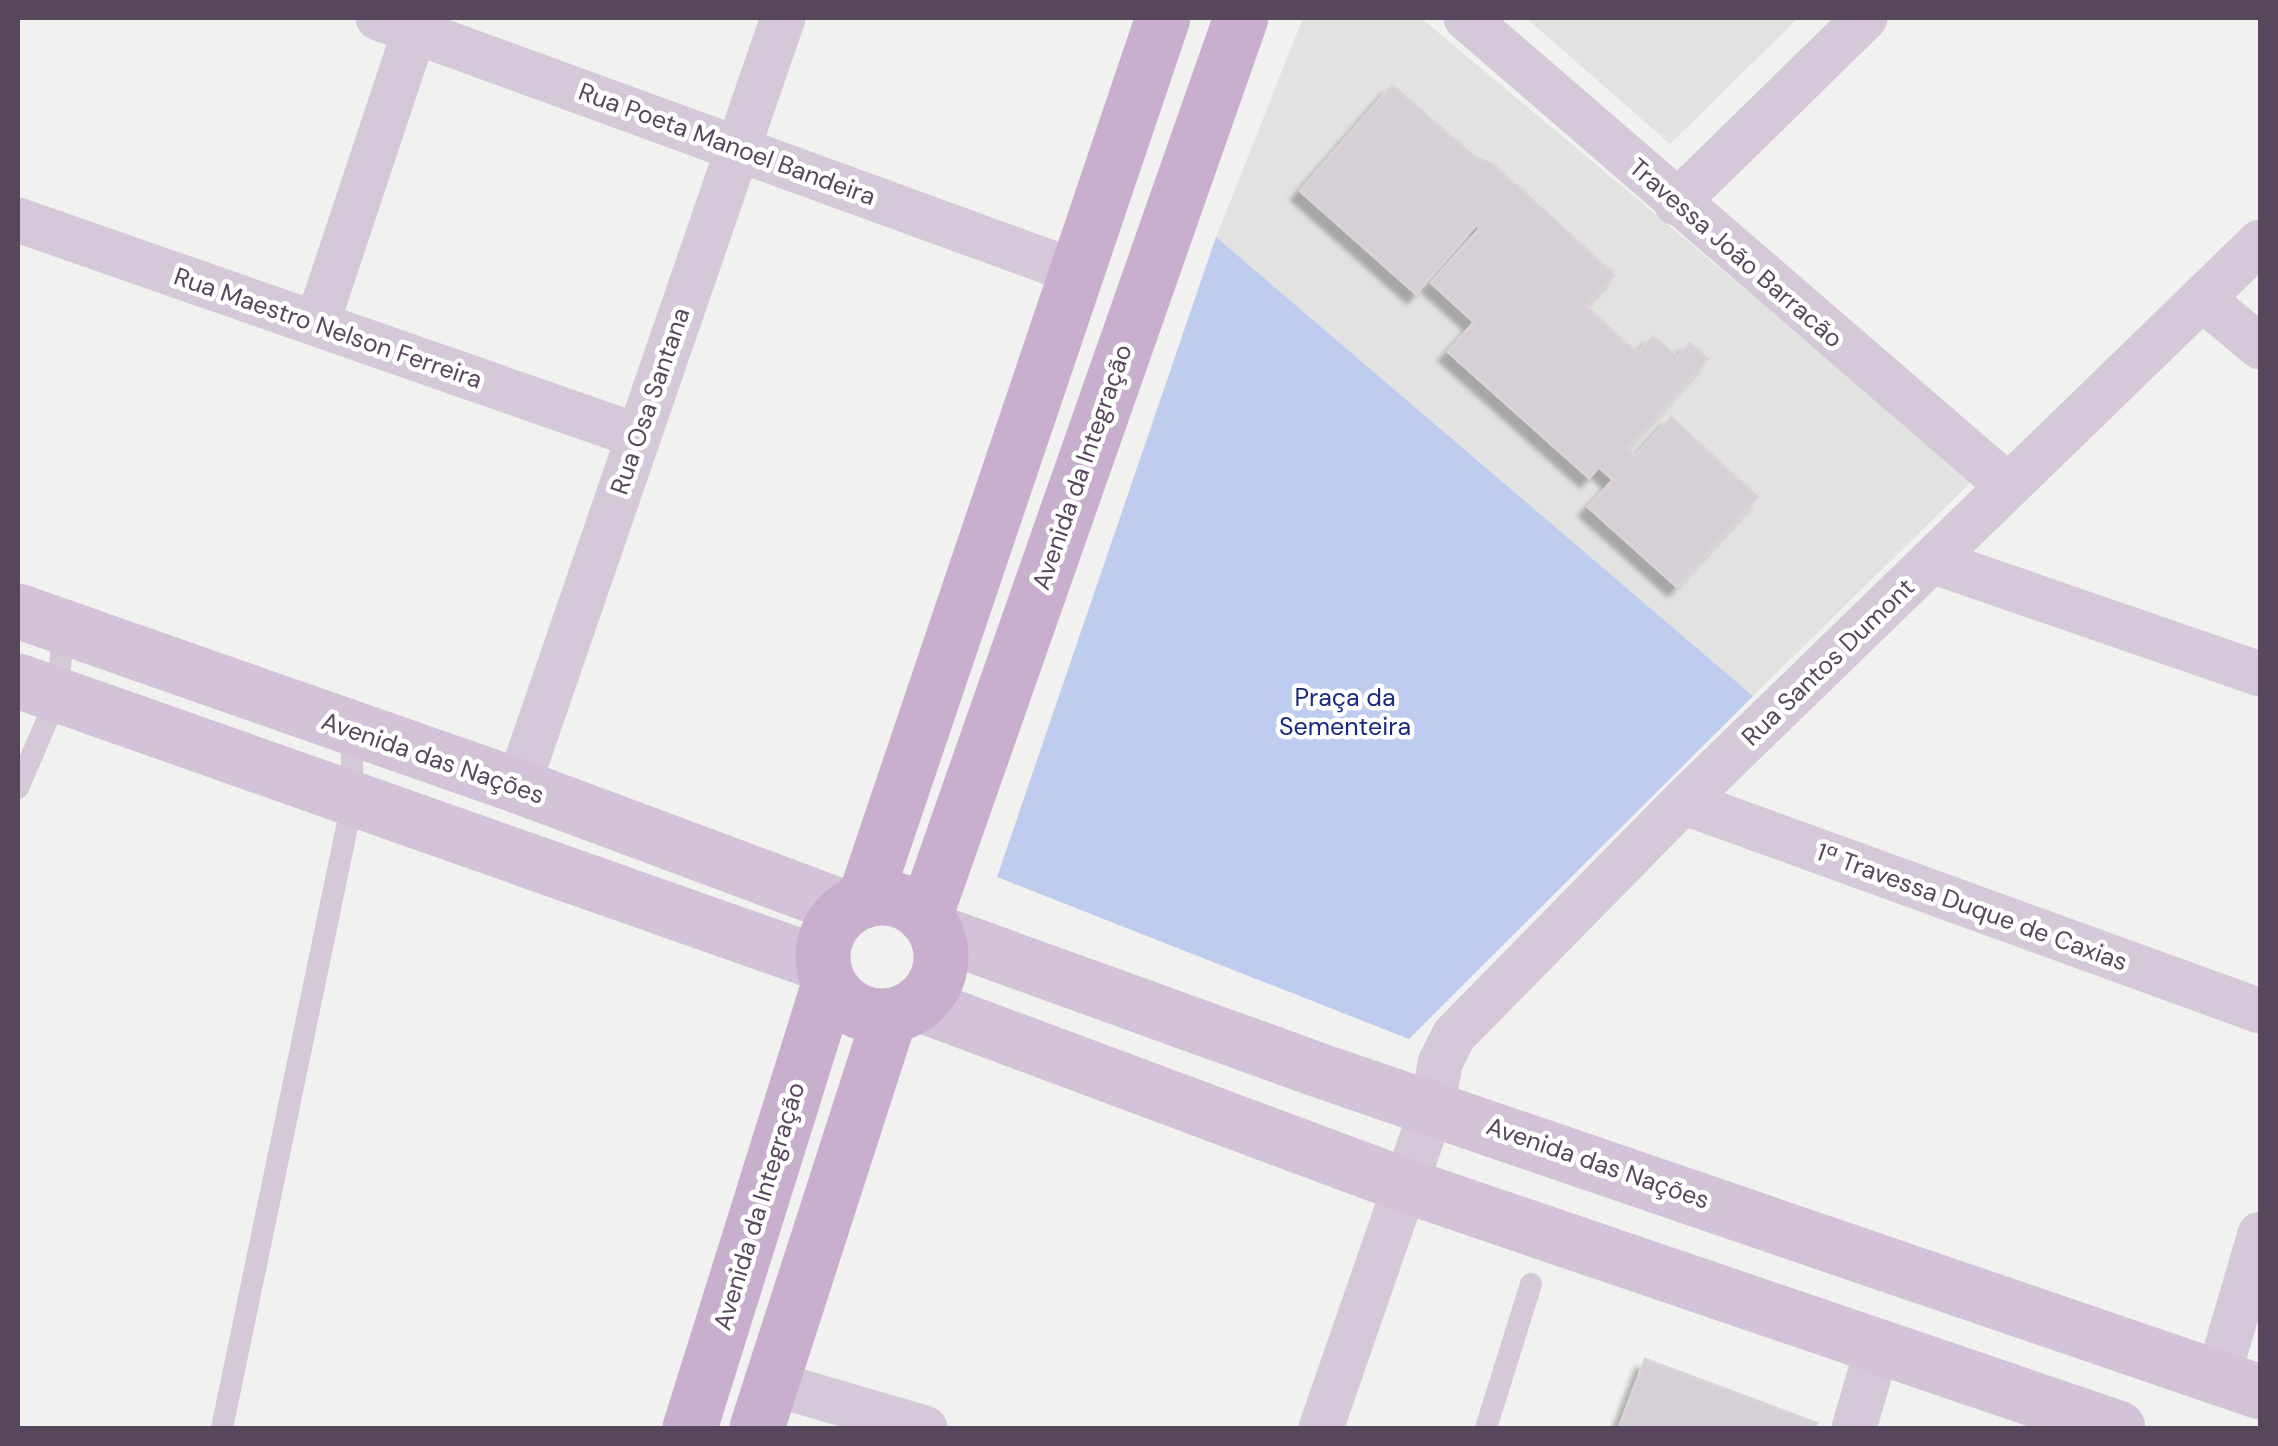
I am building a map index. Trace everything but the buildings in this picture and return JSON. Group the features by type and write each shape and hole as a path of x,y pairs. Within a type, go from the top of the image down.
{"main road":[{"path":"826,974 828,934 856,905 1163,18"},
{"name":"Avenida da Integração","path":"930,924 1241,18"},
{"name":"Avenida das Nações","path":"40,619 856,905"},
{"path":"38,688 353,798 826,974 856,1011 904,1010 2118,1428"},
{"path":"764,1406 904,1010 939,971 941,952 930,924 897,900 856,905"},
{"name":"Avenida das Nações","path":"930,924 1321,1071 1433,1106 2239,1385"},
{"name":"Avenida da Integração","path":"690,1428 826,974"}],"street":[{"name":"Rua Osa Santana","path":"518,786 783,18"},
{"name":"Travessa João Barracão","path":"1466,18 1676,203 2008,485"},
{"path":"1676,203 1865,18"},
{"name":"Rua Poeta Manoel Bandeira","path":"404,22 1076,272"},
{"path":"317,324 404,22"},
{"name":"Rua Maestro Nelson Ferreira","path":"18,220 638,436"},
{"name":"Rua Santos Dumont","path":"1322,1428 1433,1106 1440,1063 1454,1035 1683,802 2260,242"},
{"path":"2204,300 2260,347"},
{"path":"1932,561 2260,674"},
{"name":"1ª Travessa Duque de Caxias","path":"1683,802 2260,1011"},
{"path":"2239,1385 2260,1234"},
{"path":"1854,1428 1878,1346"},
{"path":"764,1406 925,1428"}],"lane":[{"path":"18,788 38,688 40,619"},
{"path":"222,1428 353,798 351,731"},
{"path":"1486,1428 1531,1284"}],"shaded area":[{"path":"1303,18 1421,18 1973,480 1753,696 1216,237"},
{"path":"1526,18 1798,18 1670,144"}],"green space":[{"name":"Praça da Sementeira","path":"1216,237 1753,696 1409,1039 997,877"}]}
